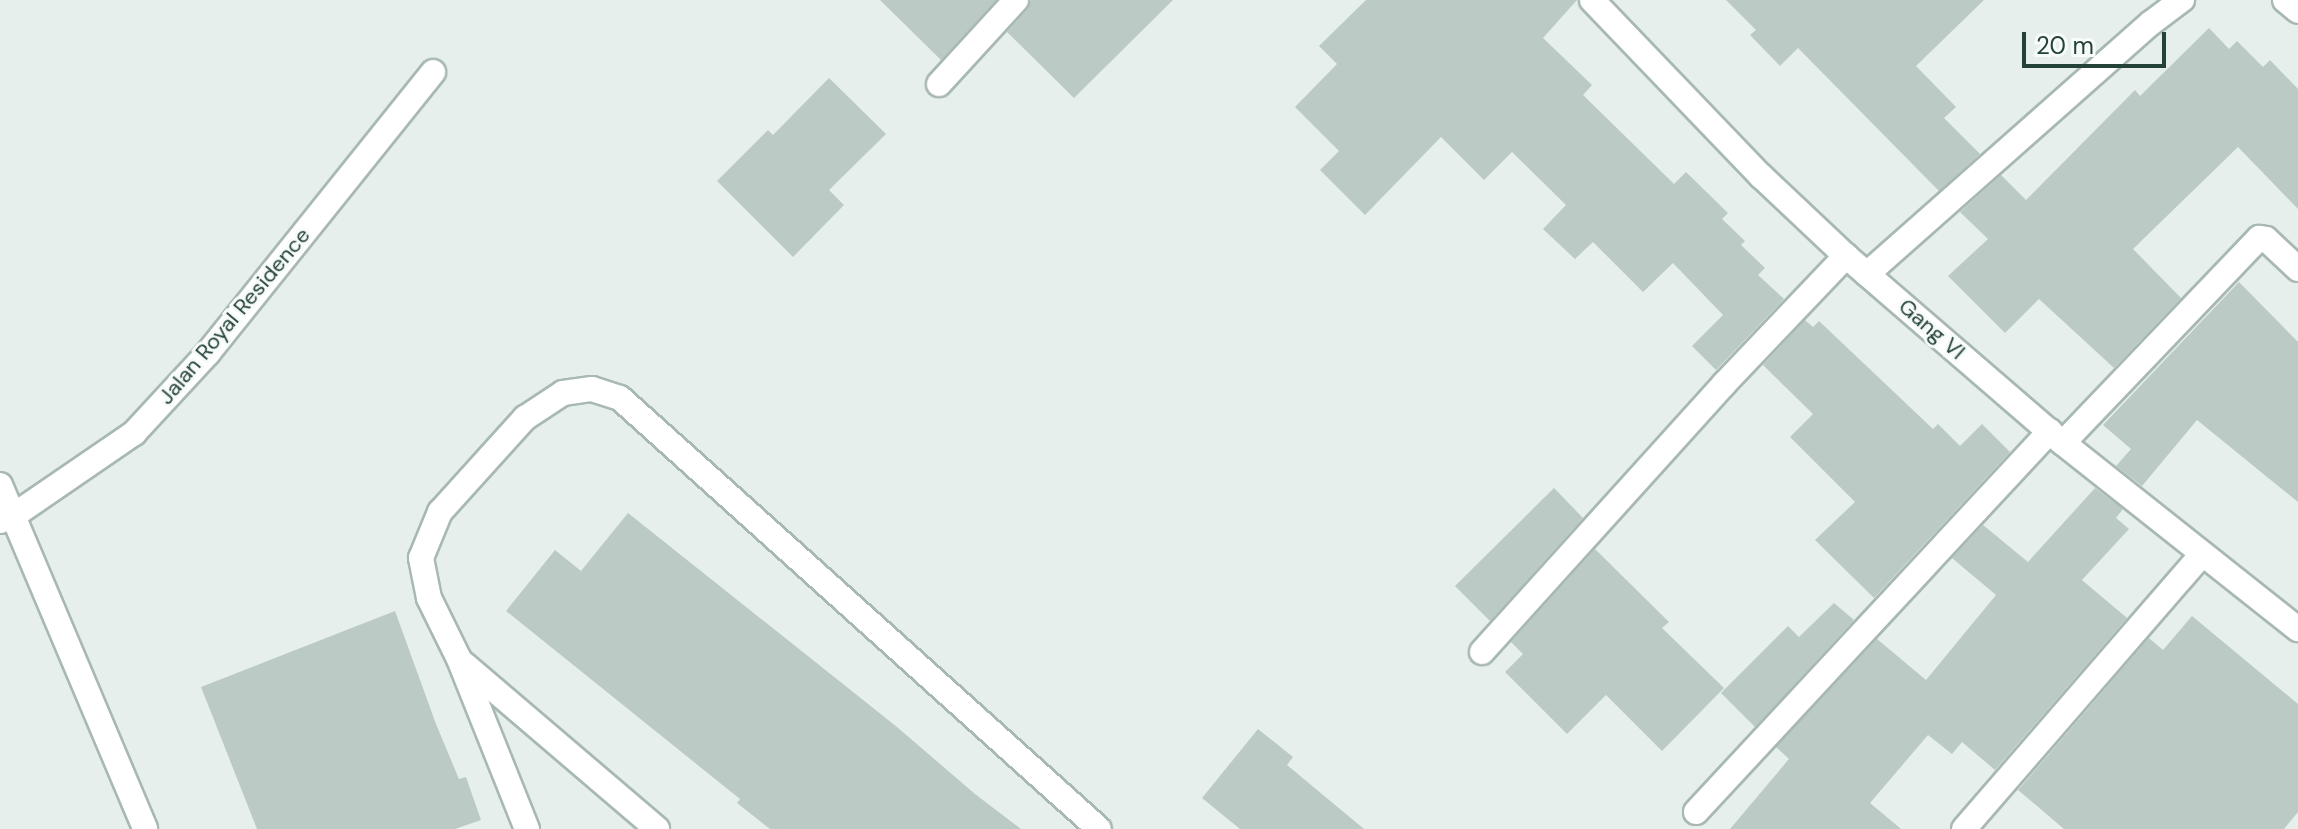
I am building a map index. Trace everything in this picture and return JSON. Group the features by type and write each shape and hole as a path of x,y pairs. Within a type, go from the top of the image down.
{"street":[{"path":"939,84 1016,0"},
{"name":"Gang VI","path":"1592,0 1761,176 1846,256 2056,437 2298,629"},
{"path":"1867,274 2151,23 2182,0"},
{"path":"2285,0 2298,11"},
{"name":"Jalan Royal Residence","path":"6,518 134,433 208,353 433,72"},
{"path":"1696,812 2056,437 2259,238 2266,239 2298,269"},
{"path":"1482,652 1724,384 1846,256"},
{"path":"527,829 459,659 429,598 421,558 440,512 525,418 563,393 592,389 620,398 1099,829"},
{"path":"0,485 6,518 145,829"},
{"path":"1964,829 2202,554"},
{"path":"459,659 657,829"}],"building":[{"path":"880,0 996,0 941,60"},
{"path":"1031,0 1173,0 1074,98 1007,32 1027,10"},
{"path":"1366,0 1577,0 1543,38 1592,85 1583,95 1674,184 1686,172 1728,213 1722,219 1745,241 1741,245 1765,268 1758,275 1784,299 1716,370 1692,346 1723,315 1673,263 1643,292 1593,242 1575,259 1543,229 1566,205 1512,152 1484,180 1441,137 1365,215 1320,170 1339,151 1295,107 1337,64 1319,46"},
{"path":"1726,0 1984,0 1916,66 1956,107 1944,118 1980,154 1939,191 1798,48 1780,66 1750,35 1756,30"},
{"path":"2209,28 2229,49 2237,41 2263,67 2270,60 2298,89 2298,209 2238,147 2133,249 2181,298 2114,368 2039,299 2005,333 1948,276 1988,239 1960,212 2001,175 2026,200 2135,90 2140,96"},
{"path":"829,78 886,134 829,190 844,205 793,257 717,181 768,130 773,135"},
{"path":"2239,282 2298,342 2298,502 2197,420 2142,486 2116,466 2131,449 2103,425"},
{"path":"1805,320 1813,327 1819,321 1933,429 1938,424 1960,446 1982,424 2010,452 1874,598 1815,540 1855,502 1790,437 1813,414 1763,365"},
{"path":"1554,488 1583,518 1490,621 1455,586"},
{"path":"2095,488 2123,509 2116,518 2129,529 2082,580 2127,618 1995,770 1962,742 1952,754 1928,735 1870,803 1901,829 1730,829 1789,759 1776,747 1877,639 1926,680 1996,595 1952,558 1983,525 2028,562"},
{"path":"628,513 1021,829 770,829 737,803 740,799 506,611 555,550 581,571"},
{"path":"1595,549 1669,622 1662,628 1724,688 1662,751 1606,695 1567,734 1505,672 1523,654 1511,642"},
{"path":"1834,603 1854,620 1755,727 1721,693 1788,626 1799,637"},
{"path":"395,611 436,724 459,779 466,777 481,820 455,829 257,829 201,687"},
{"path":"2192,616 2298,704 2298,812 2284,829 2064,829 2018,790 2149,638 2163,650"},
{"path":"1258,729 1293,757 1287,765 1364,829 1240,829 1202,798"}]}
